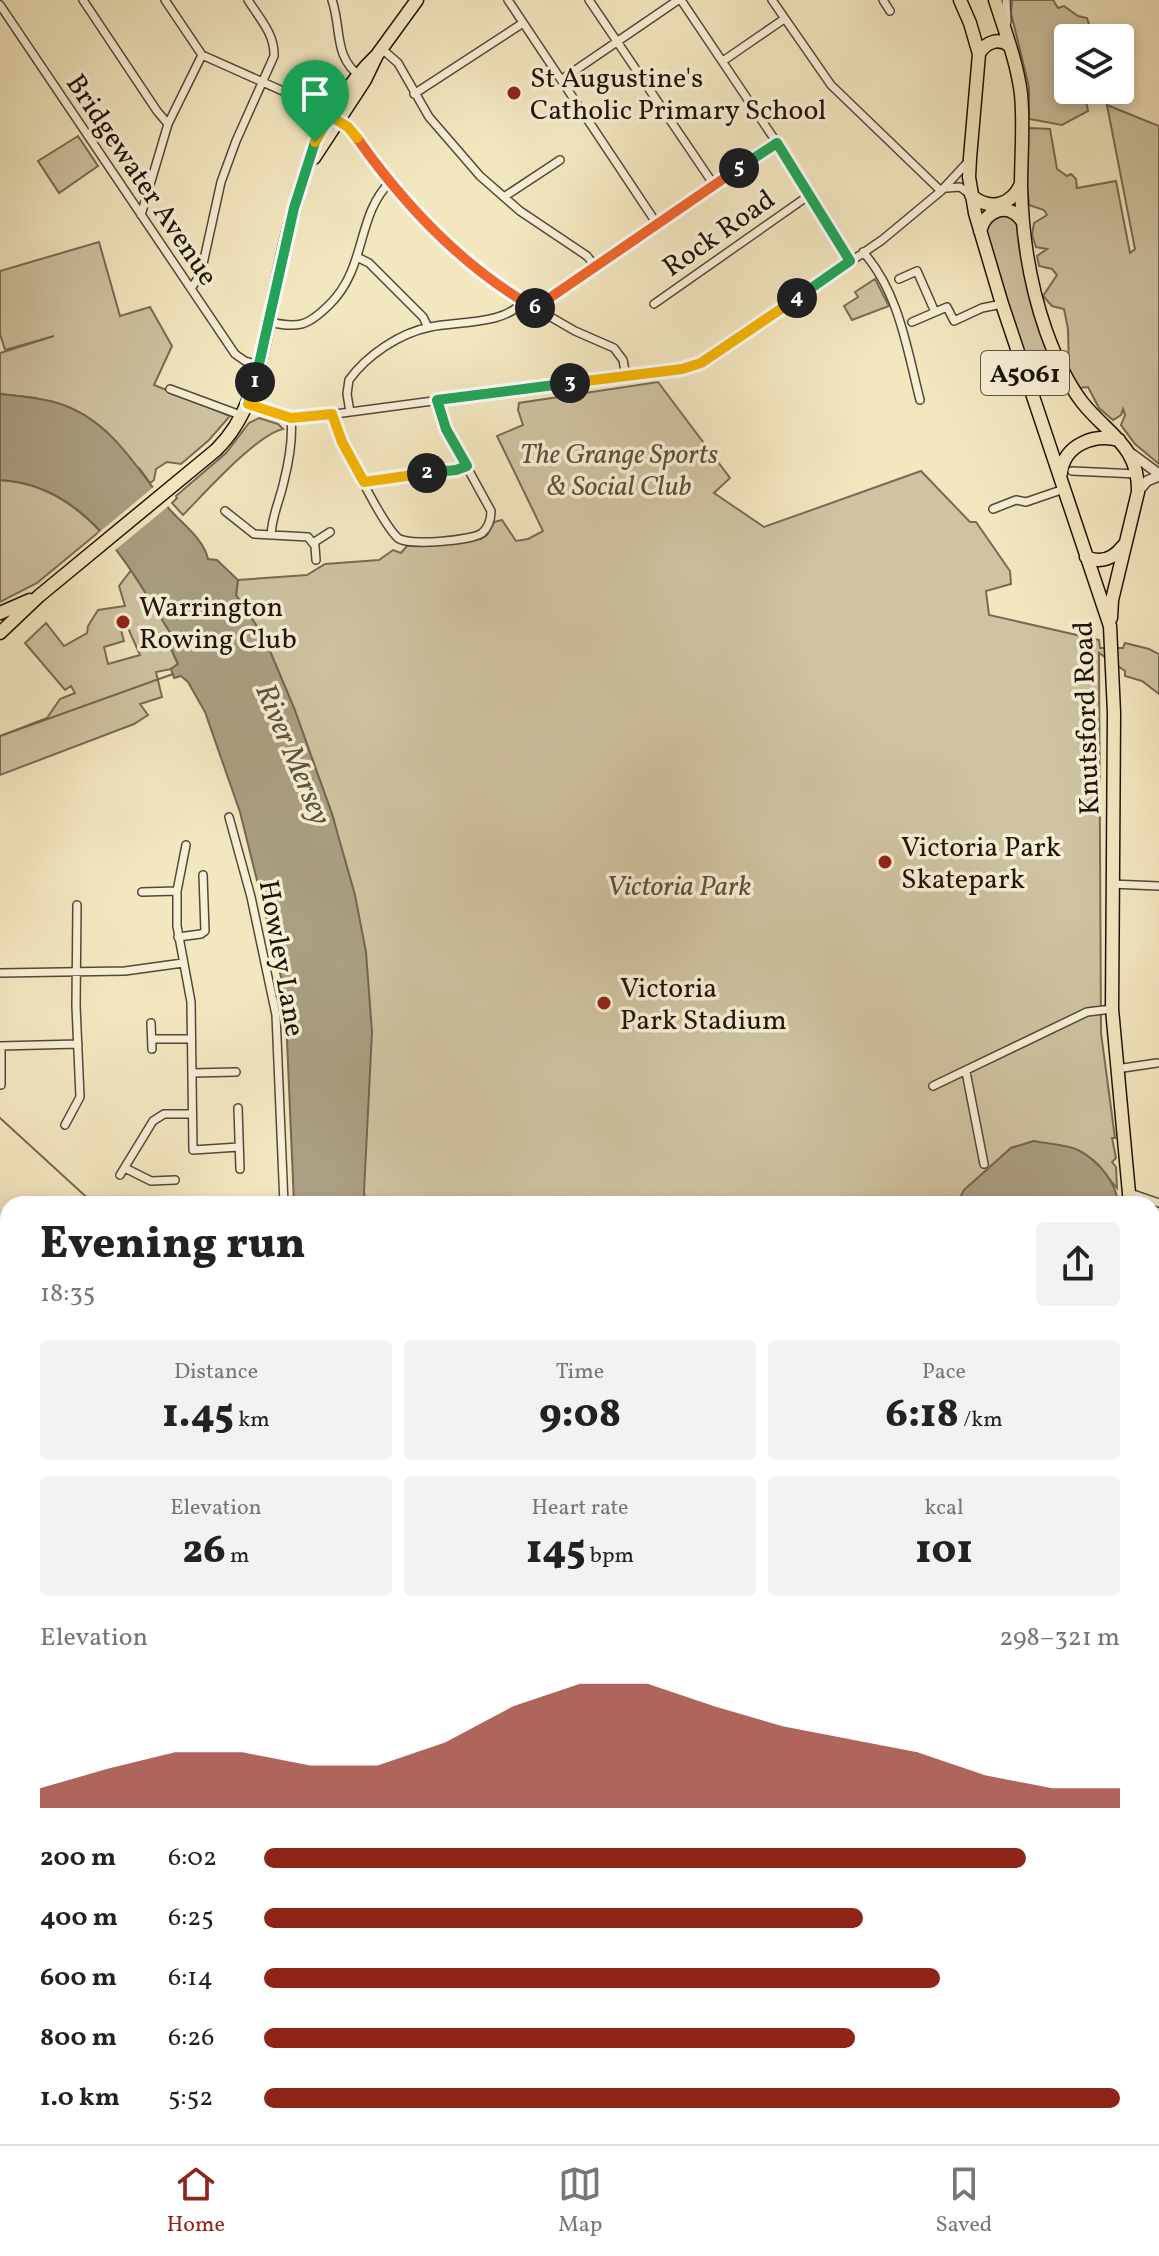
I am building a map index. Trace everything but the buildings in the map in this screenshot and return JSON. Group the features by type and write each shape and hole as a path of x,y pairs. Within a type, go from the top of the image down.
{"main road":[{"path":"0,633 39,596 224,442 245,410 259,365 294,208 330,115 362,77 417,0"},
{"name":"Knutsford Road","path":"960,0 979,54 970,158 971,195 1002,304 1066,474 1064,489 1110,626 1112,1009 1130,1196"},
{"name":"A5061","path":"995,0 1009,42 1021,96 1023,222 1034,292 1056,356 1080,400 1123,444 1137,474 1138,492 1112,600 1110,626"},
{"path":"979,54 985,44 1009,42"},
{"path":"971,195 987,205 996,205 1013,196 1021,184"},
{"path":"980,231 987,217 1001,209 1012,211 1023,222"},
{"path":"1066,474 1065,457 1078,445 1102,438 1123,444"},
{"path":"1086,557 1092,560 1109,559 1125,543"},
{"path":"0,613 39,596"}],"street":[{"path":"83,0 168,124"},
{"path":"165,0 202,55 330,115 356,137 390,182 452,249 523,301 575,331 614,348 623,360 626,376"},
{"path":"191,289 201,273 221,182 274,56 269,33 248,0"},
{"path":"332,0 343,55 347,65 362,77"},
{"path":"508,0 657,224"},
{"path":"589,0 714,185"},
{"path":"561,80 679,0 777,143 850,261"},
{"path":"772,0 831,85 941,191"},
{"path":"883,0 890,11"},
{"path":"1006,0 1009,42"},
{"name":"Bridgewater Avenue","path":"0,5 235,354 259,365"},
{"path":"723,61 784,19"},
{"path":"414,94 523,23"},
{"path":"380,52 398,63 414,94 456,149 504,197 587,256 595,266"},
{"path":"141,215 168,124 202,55"},
{"path":"537,309 543,301 777,143"},
{"path":"170,389 245,410 291,418 682,369 706,360 863,252 941,191 970,158"},
{"path":"504,197 560,160"},
{"path":"268,322 294,326 307,323 339,295 353,272 374,203 390,182"},
{"path":"941,191 956,186 971,195"},
{"name":"Rock Road","path":"654,304 808,196"},
{"path":"863,252 879,270 894,304 920,400"},
{"path":"357,257 380,273 423,317 428,327"},
{"path":"899,279 917,271 935,312"},
{"path":"350,412 347,389 353,374 388,345 428,327 500,317 515,310 523,301"},
{"path":"912,322 947,307 954,321 982,308 1002,304"},
{"path":"332,414 342,442 388,525 401,540 411,542 471,537 484,531 491,516 486,500 446,429 437,400"},
{"path":"271,535 273,512 287,468 291,418"},
{"path":"1123,444 1159,475 1147,481 1138,492"},
{"path":"364,482 467,466"},
{"path":"1066,474 1137,474"},
{"path":"993,509 1016,500 1026,502 1064,489"},
{"path":"239,507 228,514 251,533 304,536 313,543 316,560"},
{"path":"313,543 330,532"},
{"name":"Howley Lane","path":"229,817 251,897 276,1015 284,1196"},
{"path":"186,845 177,891 178,937 191,1002 193,1150 239,1147"},
{"path":"178,937 205,931 203,875"},
{"path":"1111,884 1159,886"},
{"path":"142,892 177,891"},
{"path":"65,1125 80,1097 77,905"},
{"path":"0,973 125,971 183,963"},
{"path":"933,1086 1087,1012 1112,1009"},
{"path":"151,1023 152,1049"},
{"path":"152,1039 191,1039"},
{"path":"1,1085 0,1046 78,1044"},
{"path":"1116,1069 1157,1063"},
{"path":"192,1073 236,1072"},
{"path":"966,1072 984,1164"},
{"path":"238,1108 240,1169"},
{"path":"175,1180 151,1181 123,1171 153,1121 164,1114 192,1114"}],"green space":[{"path":"1012,0 1053,0 1058,8 1064,6 1087,18 1089,24 1054,24 1054,104 1087,104 1088,111 1062,125 1029,119 1029,87 1011,13"},
{"path":"1107,105 1159,126 1159,464 1135,444 1121,425 1125,415 1123,409 1121,415 1113,420 1099,408 1088,387 1079,388 1069,370 1064,309 1052,306 1043,296 1057,275 1052,269 1039,266 1037,256 1047,249 1036,247 1032,235 1034,223 1047,215 1044,210 1029,205 1024,146 1029,128 1050,129 1057,169 1067,176 1071,174 1076,179 1077,188 1116,181 1130,253 1135,249"},
{"path":"78,136 98,166 59,193 38,161"},
{"path":"991,213 1017,214 1056,356 1022,363 981,226"},
{"path":"99,242 120,316 150,307 172,346 154,385 230,416 209,440 181,464 167,462 156,469 154,480 150,483 140,469 36,398 0,394 0,353 54,336 5,350 0,334 0,271"},
{"path":"875,279 889,306 852,320 844,306 858,297 855,292"},
{"name":"Victoria Park","path":"658,382 730,478 714,493 764,527 921,471 970,522 976,522 1010,571 1011,584 986,591 989,615 1099,640 1100,648 1123,648 1125,643 1159,654 1159,694 1142,681 1125,676 1125,671 1099,653 1101,1033 1115,1138 1112,1138 1116,1158 1112,1162 1116,1167 1117,1188 1093,1161 1034,1141 1011,1148 961,1196 364,1196 334,820 294,708 264,637 236,595 238,580 307,575 325,564 379,560 393,550 401,553 407,546 481,539 494,522 502,520 516,541 543,531 497,436 523,425 519,403"},
{"path":"259,418 278,424 283,429 245,453 183,515 172,503 176,496 226,453 249,423"},
{"path":"0,480 29,485 55,495 100,531 37,583 0,602"},
{"path":"132,569 172,635 168,642 178,664 156,672 162,697 140,704 148,715 134,724 0,775 0,736 47,718 60,699 75,693 71,686 65,690 25,643 46,623 64,646 87,633 98,610 125,606 119,586","holes":["128,628 140,655 108,664 104,647 124,641 121,630"]}],"water":[{"name":"River Mersey","path":"0,394 65,405 103,428 198,539 208,559 217,560 238,580 236,595 264,637 294,708 332,814 355,895 366,952 372,1032 364,1196 294,1196 285,993 240,812 205,712 188,682 181,676 174,678 171,669 178,664 168,642 171,634 122,558 82,514 58,497 31,485 0,480"},
{"path":"1034,1141 1078,1150 1099,1166 1117,1196 961,1196 1011,1148"}],"pier":[{"path":"156,485 171,504 114,551 97,534"}],"waterway":[{"path":"0,736 173,674"},
{"path":"0,1118 85,1196"}],"place":[{"name":"St Augustine's Catholic Primary School","path":"514,93"},
{"name":"Warrington Rowing Club","path":"123,622"},
{"name":"Victoria Park Skatepark","path":"885,862"},
{"name":"Victoria Park Stadium","path":"604,1003"}],"route":[{"path":"330,116 348,127 390,182 452,249 492,281 537,309 543,301 777,143 850,261 701,363 682,369 437,400 446,429 467,466 364,482 342,442 332,414 291,418 248,404 294,208 315,142 330,116"}],"park label":[{"name":"The Grange Sports & Social Club","path":"619,469"}]}
